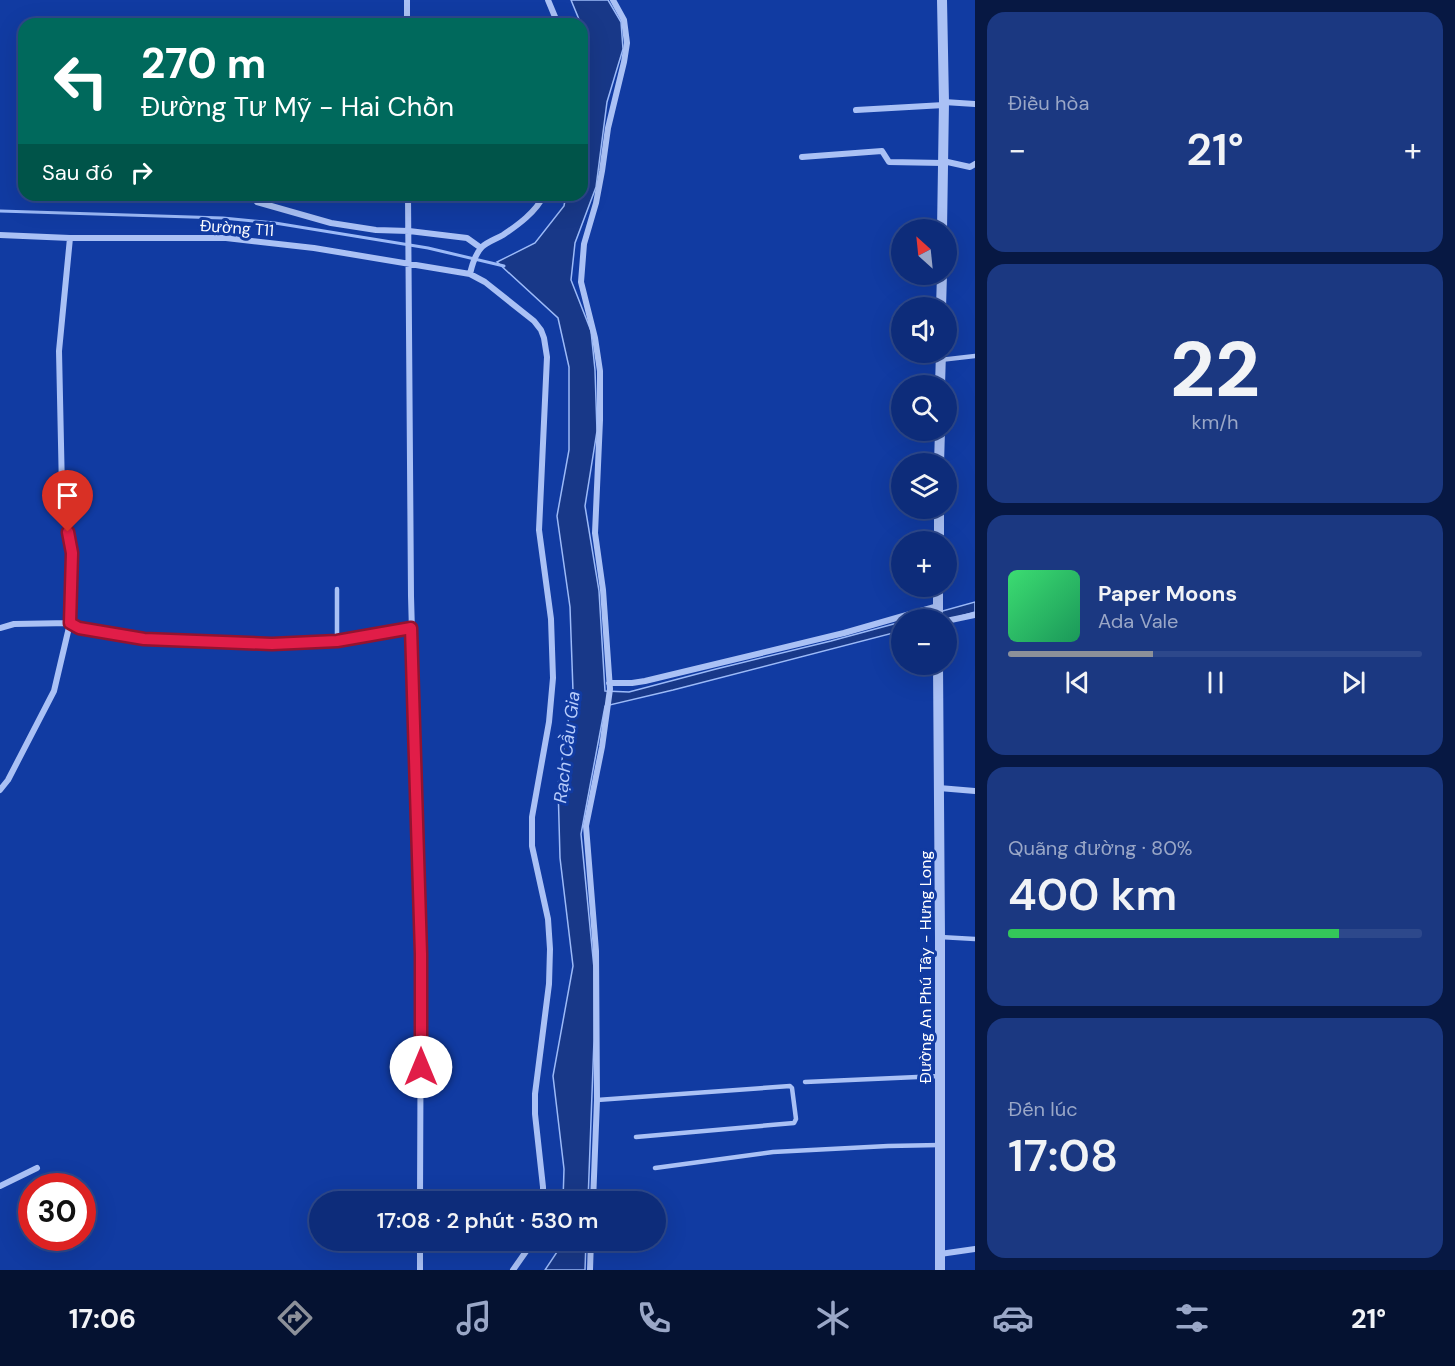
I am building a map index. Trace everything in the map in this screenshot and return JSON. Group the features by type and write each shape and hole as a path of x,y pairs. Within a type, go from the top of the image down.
{"street":[{"path":"407,0 407,18"},
{"path":"548,0 556,18"},
{"path":"593,1191 597,1100 596,951 586,826 602,747 610,686 603,590 595,533 600,371 595,338 581,282 584,244 596,203 608,128 627,43 624,20 613,0"},
{"path":"942,0 944,103 942,219"},
{"path":"856,110 944,103 975,104"},
{"path":"802,157 882,151 889,162 943,162 972,166 975,175"},
{"path":"408,201 411,628 421,954 420,1191"},
{"path":"541,201 529,215 505,234 481,248 472,264 470,274 485,282 534,321 544,338 547,357 539,530 551,619 553,678 547,731 532,817 532,846 548,918 550,949 549,984 535,1094 543,1191"},
{"path":"257,202 331,223 376,230 409,231 467,238 481,248"},
{"name":"Đường T11","path":"0,235 70,238 226,238 314,248 470,274"},
{"path":"0,790 8,780 54,691 70,623 72,553 62,490 59,351 70,238"},
{"path":"957,619 975,615"},
{"path":"610,686 645,681 891,622"},
{"path":"0,628 14,624 70,623 79,628 144,639 272,644 337,641 411,628"},
{"name":"Đường An Phú Tây - Hưng Long","path":"938,675 940,1270"},
{"path":"939,788 975,791"},
{"path":"0,1186 37,1168"},
{"path":"940,1254 975,1249"},
{"path":"420,1251 420,1270"},
{"path":"513,1270 526,1251"},
{"path":"590,1270 591,1251"}],"lane":[{"path":"957,356 975,357"},
{"path":"337,589 337,641"},
{"path":"940,937 975,939"},
{"path":"805,1082 940,1076"},
{"path":"597,1100 790,1086 792,1088 796,1119 794,1123 636,1137"},
{"path":"655,1168 773,1152 940,1145"}],"water":[{"name":"Rạch Cầu Gia","path":"571,0 608,0 621,22 623,49 607,102 596,187 575,243 571,280 591,331 595,370 597,431 585,506 599,591 605,691 629,692 891,625 891,634 605,706 581,834 594,968 594,1040 588,1191 563,1191 564,1169 553,1076 573,966 560,858 558,785 573,691 570,607 557,516 569,450 569,367 558,318 497,262 535,243 564,206 565,201 588,201 588,18 578,18"},
{"path":"975,602 975,612 957,617 957,609 950,609"},
{"path":"558,1251 586,1251 585,1270 545,1270"}],"waterway":[{"path":"0,211 223,218 275,223 428,248 504,266"}],"route":[{"path":"68,532 72,553 70,623 79,628 144,639 272,644 337,641 411,628 421,954 421,1067"}]}
